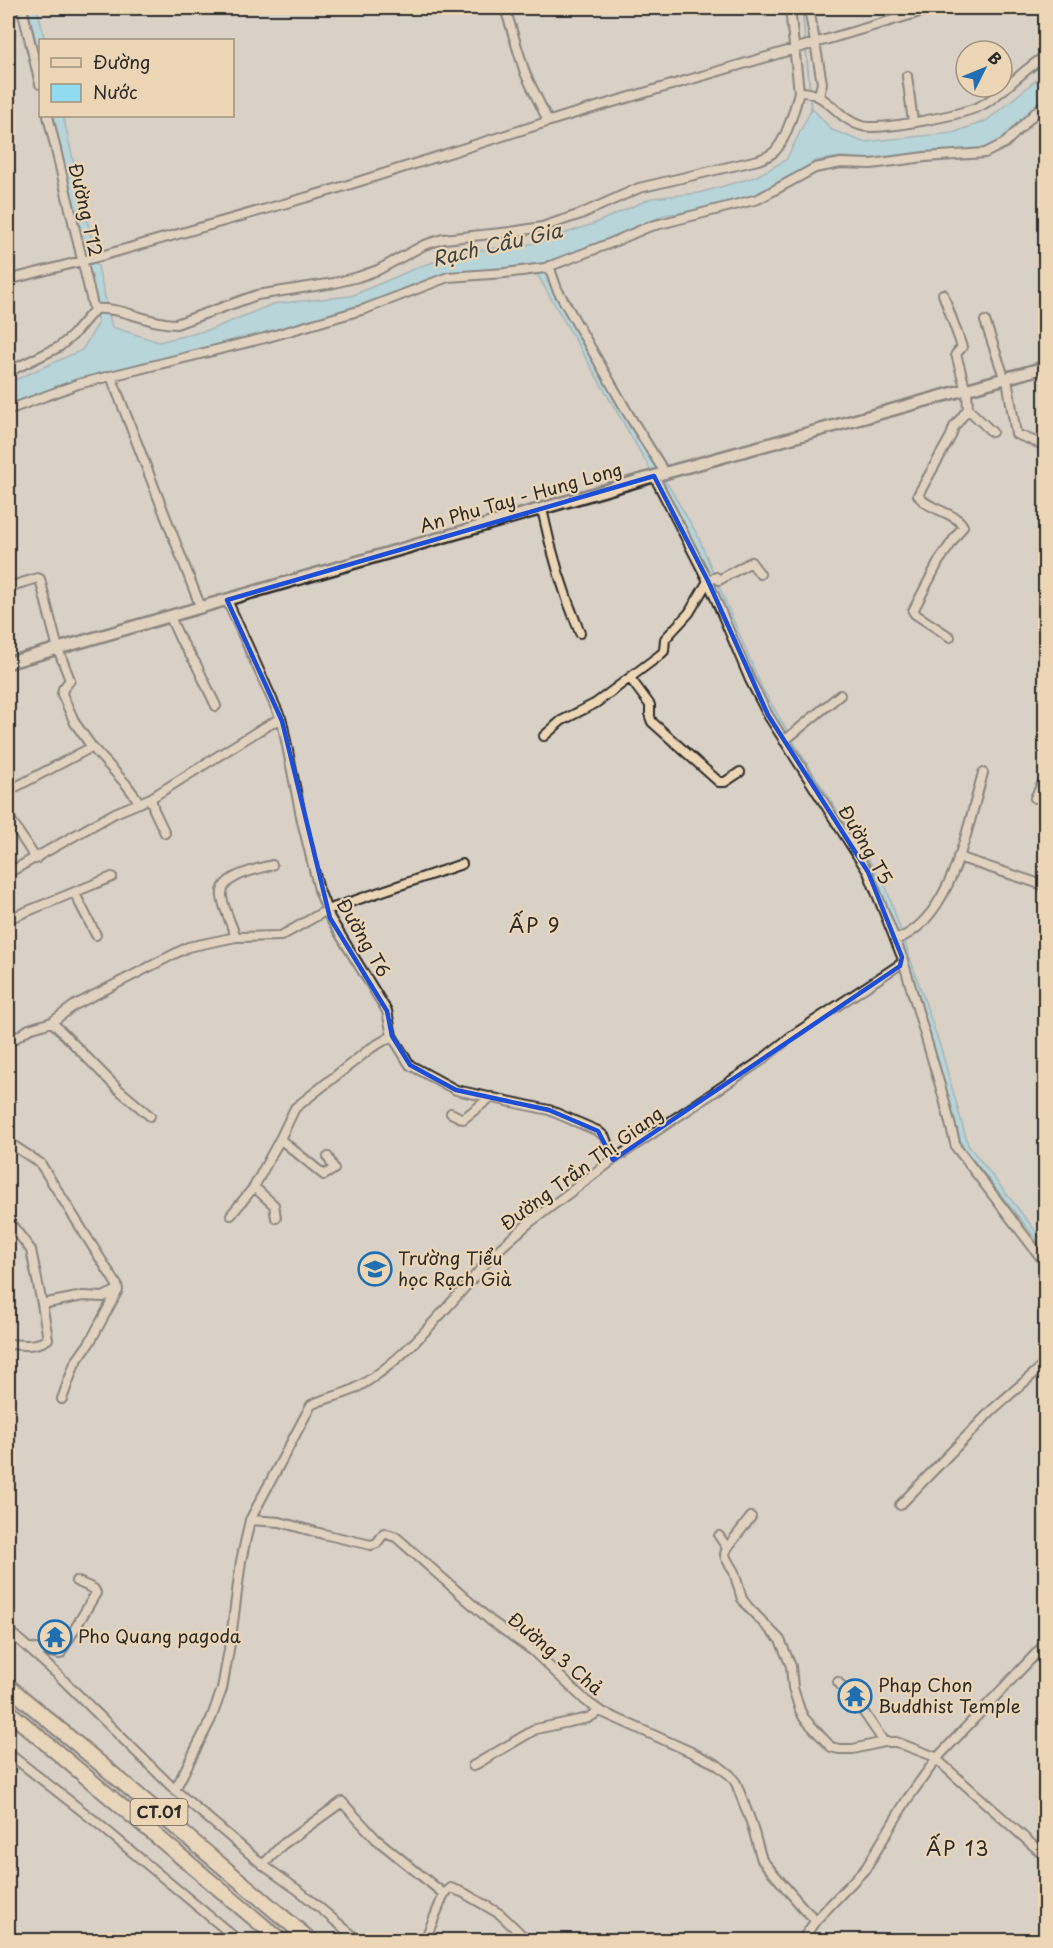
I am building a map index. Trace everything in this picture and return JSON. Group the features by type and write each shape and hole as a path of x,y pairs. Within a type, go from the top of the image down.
{"highway":[{"name":"CT.01","path":"8,1686 310,1941"},
{"name":"CT.01","path":"8,1711 280,1941"}],"street":[{"path":"22,8 39,80"},
{"path":"505,8 525,73 548,121"},
{"path":"8,372 59,347 72,336 94,309 111,308 163,324 176,324 257,295 358,277 378,270 424,245 444,239 501,234 542,227 581,214 639,188 758,160 770,155 780,144 802,92 790,8"},
{"path":"809,8 822,83 819,95"},
{"path":"8,280 329,191 548,121 934,8"},
{"path":"802,92 819,95 850,121 861,126 872,127 913,122 981,106 1022,72 1046,56"},
{"path":"907,76 913,122"},
{"path":"8,410 78,384 254,341 365,309 448,277 547,267 648,227 758,199 815,168 842,163 871,164 985,153 1005,143 1046,102"},
{"name":"Đường T12","path":"48,117 94,309"},
{"name":"Đường T5","path":"547,267 557,290 661,474 712,579 750,680 768,716 868,872 902,957 956,1148 1046,1264"},
{"path":"942,294 962,346 956,354 967,390 968,409 954,427 918,495 929,505 959,521 963,526 939,561 913,610 915,614 950,637"},
{"path":"985,321 1006,379 1016,434 1046,446"},
{"name":"An Phu Tay - Hung Long","path":"8,663 661,474 1046,367"},
{"path":"111,376 201,608"},
{"path":"968,409 992,432"},
{"path":"542,509 550,548 580,633"},
{"path":"544,736 554,726 596,703 664,651 664,639 689,613 712,579 719,580 751,562 760,574"},
{"path":"8,587 40,579 58,649 70,680 62,694 75,723 92,747 140,803"},
{"name":"Đường T6","path":"227,600 281,718 302,821 319,890 330,918 387,1011 392,1036 410,1065 456,1090 549,1110 598,1131 605,1137 613,1160"},
{"path":"170,617 216,706"},
{"path":"630,678 648,701 652,722 719,782 725,782 740,772"},
{"path":"784,741 840,695"},
{"path":"8,873 116,813 151,798 258,730 281,718"},
{"path":"8,791 92,747"},
{"path":"896,940 906,937 913,931 935,909 943,895 958,858 983,773"},
{"path":"1035,798 1046,776"},
{"path":"151,798 165,833"},
{"path":"8,816 36,859"},
{"path":"958,858 1046,886"},
{"path":"8,1043 29,1029 52,1022 75,1005 188,947 236,937 281,936 327,910 462,864"},
{"path":"236,937 222,896 223,887 232,878 272,865"},
{"path":"8,919 112,877"},
{"path":"75,892 96,935"},
{"name":"Đường Trần Thị Giang","path":"175,1790 211,1719 222,1689 241,1561 250,1520 311,1405 321,1399 353,1390 392,1364 490,1257 529,1223 613,1160 759,1062 793,1035 902,963"},
{"path":"52,1022 118,1089 150,1116"},
{"path":"231,1215 254,1187 300,1102 371,1048 392,1036"},
{"path":"451,1113 463,1119 484,1105 491,1097"},
{"path":"280,1139 324,1175 334,1169 328,1157"},
{"path":"8,1142 40,1163 117,1285 118,1290 90,1342 75,1363 62,1399"},
{"path":"254,1187 274,1205 276,1218"},
{"path":"8,1220 31,1250 48,1339 43,1343 32,1345 8,1344"},
{"path":"42,1304 83,1296 103,1296 118,1290"},
{"path":"900,1505 993,1410 1046,1364"},
{"path":"751,1517 724,1554 734,1572 742,1599 783,1644 791,1666 795,1696 804,1718 834,1748 853,1749 884,1742 902,1743 937,1758 1046,1857"},
{"name":"Đường 3 Chả","path":"250,1520 280,1521 371,1545 377,1543 384,1533 396,1537 491,1621 532,1650 586,1701 600,1711 716,1764 730,1775 736,1783 751,1822 762,1860 816,1920"},
{"path":"720,1536 727,1548"},
{"path":"30,1648 60,1654 96,1593 94,1589 76,1581"},
{"path":"8,1630 30,1648 175,1790 263,1865 303,1893 358,1941"},
{"path":"802,1941 816,1920 866,1868 906,1801 937,1758 1046,1643"},
{"path":"838,1682 865,1714 884,1742"},
{"path":"473,1766 536,1729 588,1718 600,1711"},
{"path":"8,1753 95,1821 238,1941"},
{"path":"263,1865 282,1845 342,1802 376,1839 444,1894"},
{"path":"425,1941 444,1894 451,1888 455,1888 500,1914 527,1941"}],"highlighted area":[{"path":"654,476 708,581 768,715 868,872 902,957 900,966 613,1160 598,1131 549,1110 456,1090 410,1065 392,1036 387,1011 330,918 282,721 227,600"}],"water":[{"path":"28,8 37,8 45,39 39,39 39,56"},
{"path":"1045,73 1045,99 1031,110 999,146 981,152 942,152 882,160 840,157 815,161 784,185 758,195 717,208 664,215 609,241 543,265 547,281 697,534 762,688 796,746 886,887 941,1049 968,1145 1045,1243 1045,1250 962,1146 912,979 881,892 867,866 767,709 667,498 533,267 442,276 353,310 305,325 65,384 8,406 8,383 82,350 98,324 93,286 53,117 63,117 112,327 159,342 212,329 273,304 351,296 421,266 470,251 537,243 593,224 652,198 699,193 755,177 786,160 812,108 832,130 863,142 952,133 986,121"}],"waterway":[{"path":"802,8 810,91"},
{"path":"810,97 811,112"}],"place":[{"name":"Trường Tiểu học Rạch Già","path":"375,1269"},
{"name":"Pho Quang pagoda","path":"55,1637"},
{"name":"Phap Chon Buddhist Temple","path":"855,1696"}],"district":[{"name":"ẤP 9","path":"535,926"},
{"name":"ẤP 13","path":"958,1849"}],"water label":[{"name":"Rạch Cầu Gia","path":"497,245"}]}
